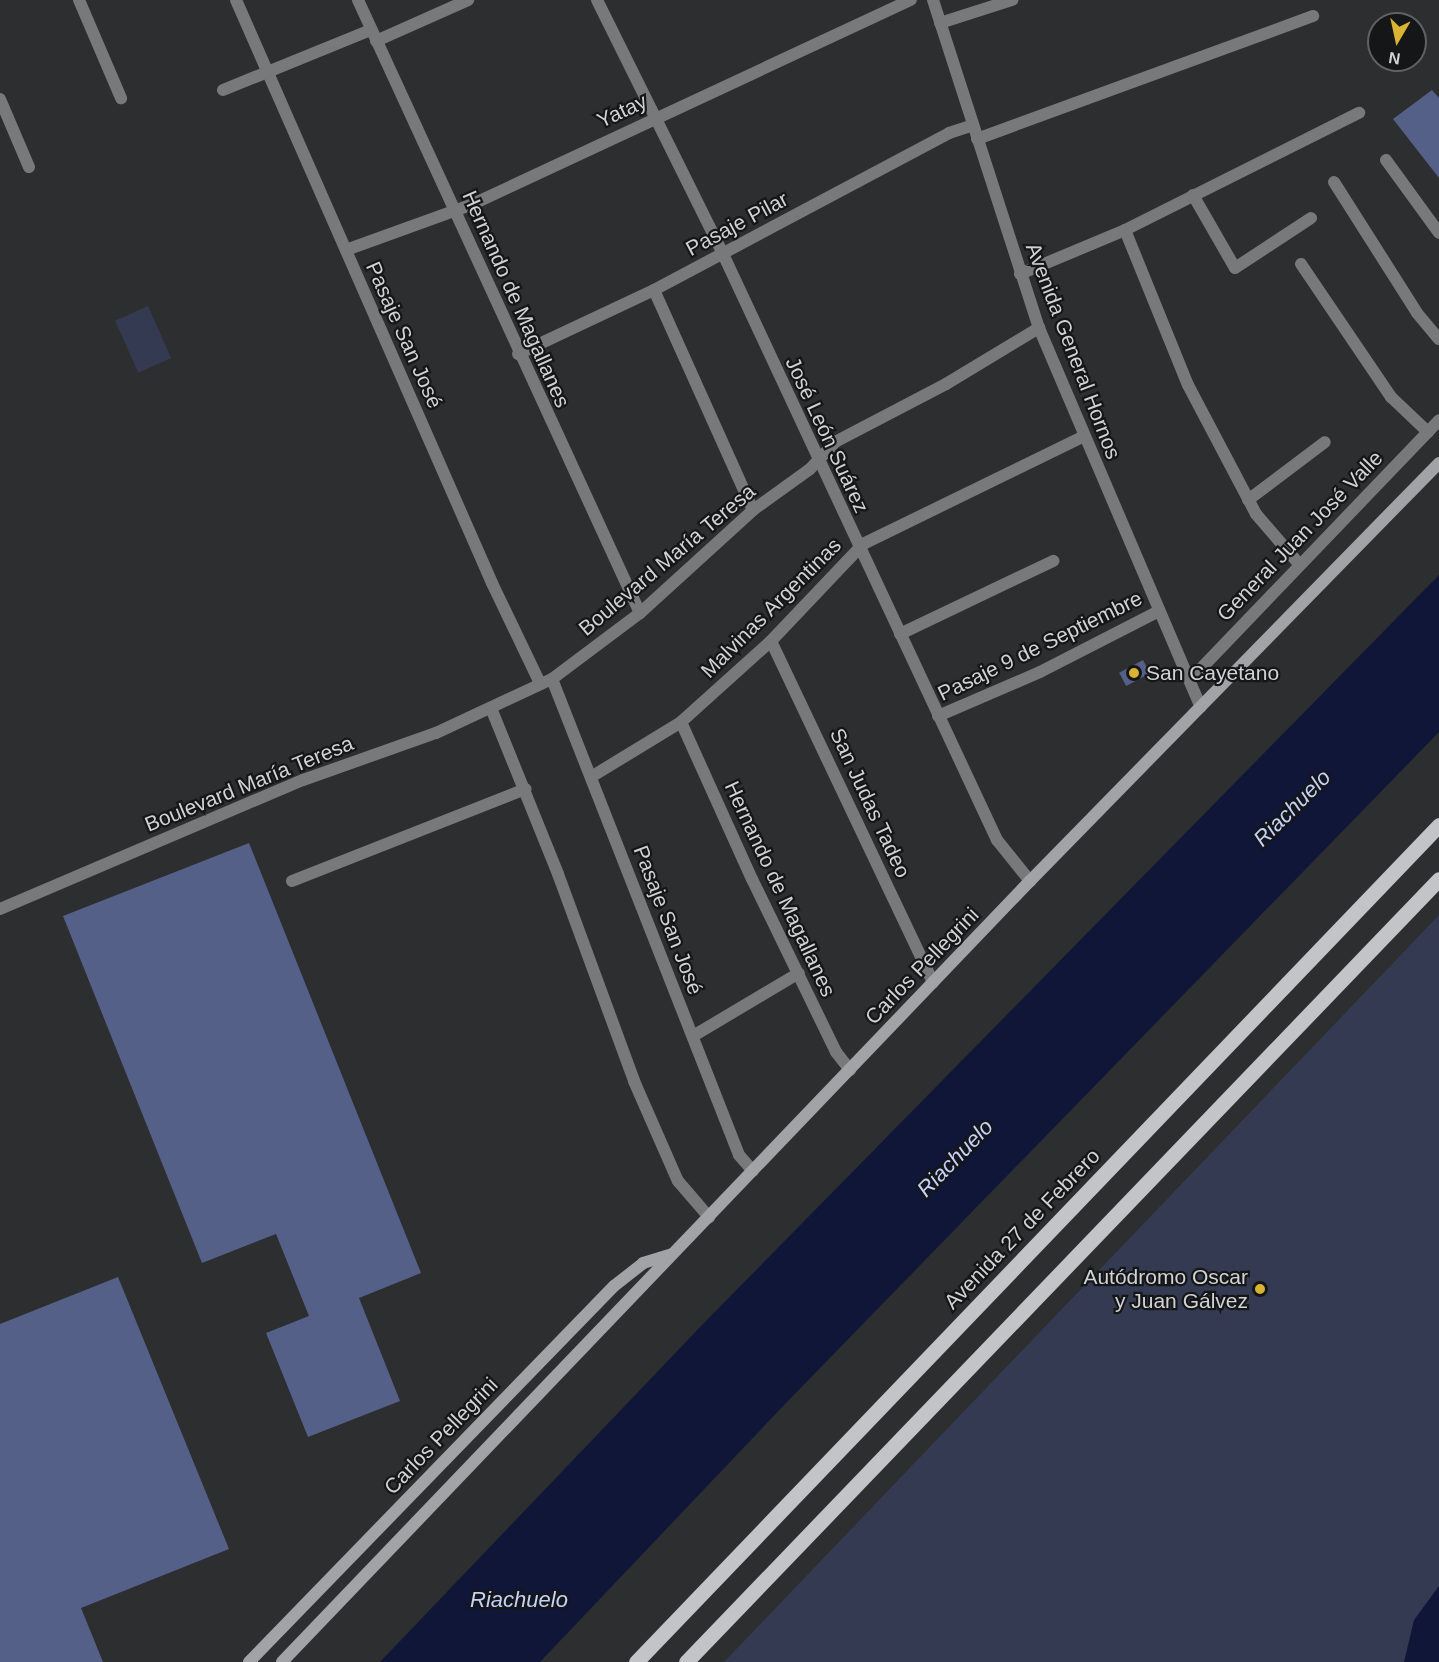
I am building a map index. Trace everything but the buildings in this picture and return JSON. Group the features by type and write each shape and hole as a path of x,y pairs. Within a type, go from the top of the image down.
{"main road":[{"path":"1201,707 1439,463"},
{"name":"Carlos Pellegrini","path":"282,1662 1030,880 1201,707"},
{"name":"Avenida 27 de Febrero","path":"636,1662 1439,825"},
{"path":"686,1662 1439,879"},
{"name":"Carlos Pellegrini","path":"249,1662 614,1286 643,1263 673,1254"}],"street":[{"path":"79,0 121,98"},
{"name":"Pasaje San José","path":"236,0 346,250 591,777 739,1155 753,1171"},
{"name":"Hernando de Magallanes","path":"358,0 456,211 518,354 640,613"},
{"path":"223,90 468,0"},
{"name":"José León Suárez","path":"597,0 723,254 858,549 997,840 1030,880"},
{"name":"Yatay","path":"346,250 456,211 654,117 911,0"},
{"name":"Avenida General Hornos","path":"933,0 1039,328 1201,707"},
{"path":"940,23 1012,0"},
{"path":"977,139 1313,16"},
{"path":"0,99 29,167"},
{"path":"1020,274 1125,230 1359,113"},
{"name":"Pasaje Pilar","path":"518,354 654,290 950,133 973,125"},
{"path":"1386,160 1439,232"},
{"path":"1334,183 1417,313 1439,339"},
{"path":"1193,195 1235,268 1311,218"},
{"path":"1125,230 1169,347 1248,500 1268,531 1299,564"},
{"path":"1302,264 1391,397 1428,432"},
{"path":"654,290 753,510"},
{"name":"Boulevard María Teresa","path":"0,909 303,780 491,708 546,681 640,613 753,510 818,461 835,442 946,384 1039,328"},
{"name":"General Juan José Valle","path":"1190,680 1439,420"},
{"name":"Malvinas Argentinas","path":"591,777 681,722 771,641 858,549 1084,436"},
{"path":"1248,500 1325,442"},
{"path":"900,634 1053,561"},
{"name":"Pasaje 9 de Septiembre","path":"938,716 1040,672 1159,611"},
{"name":"San Judas Tadeo","path":"771,641 933,982"},
{"path":"491,708 525,789 634,1081 678,1181 709,1217"},
{"name":"Hernando de Magallanes","path":"681,722 836,1052 850,1070"},
{"path":"292,881 525,789"},
{"path":"693,1036 799,974"}],"shaded area":[{"path":"148,306 171,358 138,373 115,321"},
{"name":"Autódromo Oscar y Juan Gálvez","path":"1439,915 1439,1662 724,1662"}],"water":[{"name":"Riachuelo","path":"1439,575 1439,732 786,1403 540,1662 380,1662 704,1323"},
{"path":"1439,1586 1439,1662 1404,1662 1414,1620"}],"place":[{"name":"San Cayetano","path":"1134,673"},
{"name":"Autódromo Oscar y Juan Gálvez","path":"1260,1289"}]}
